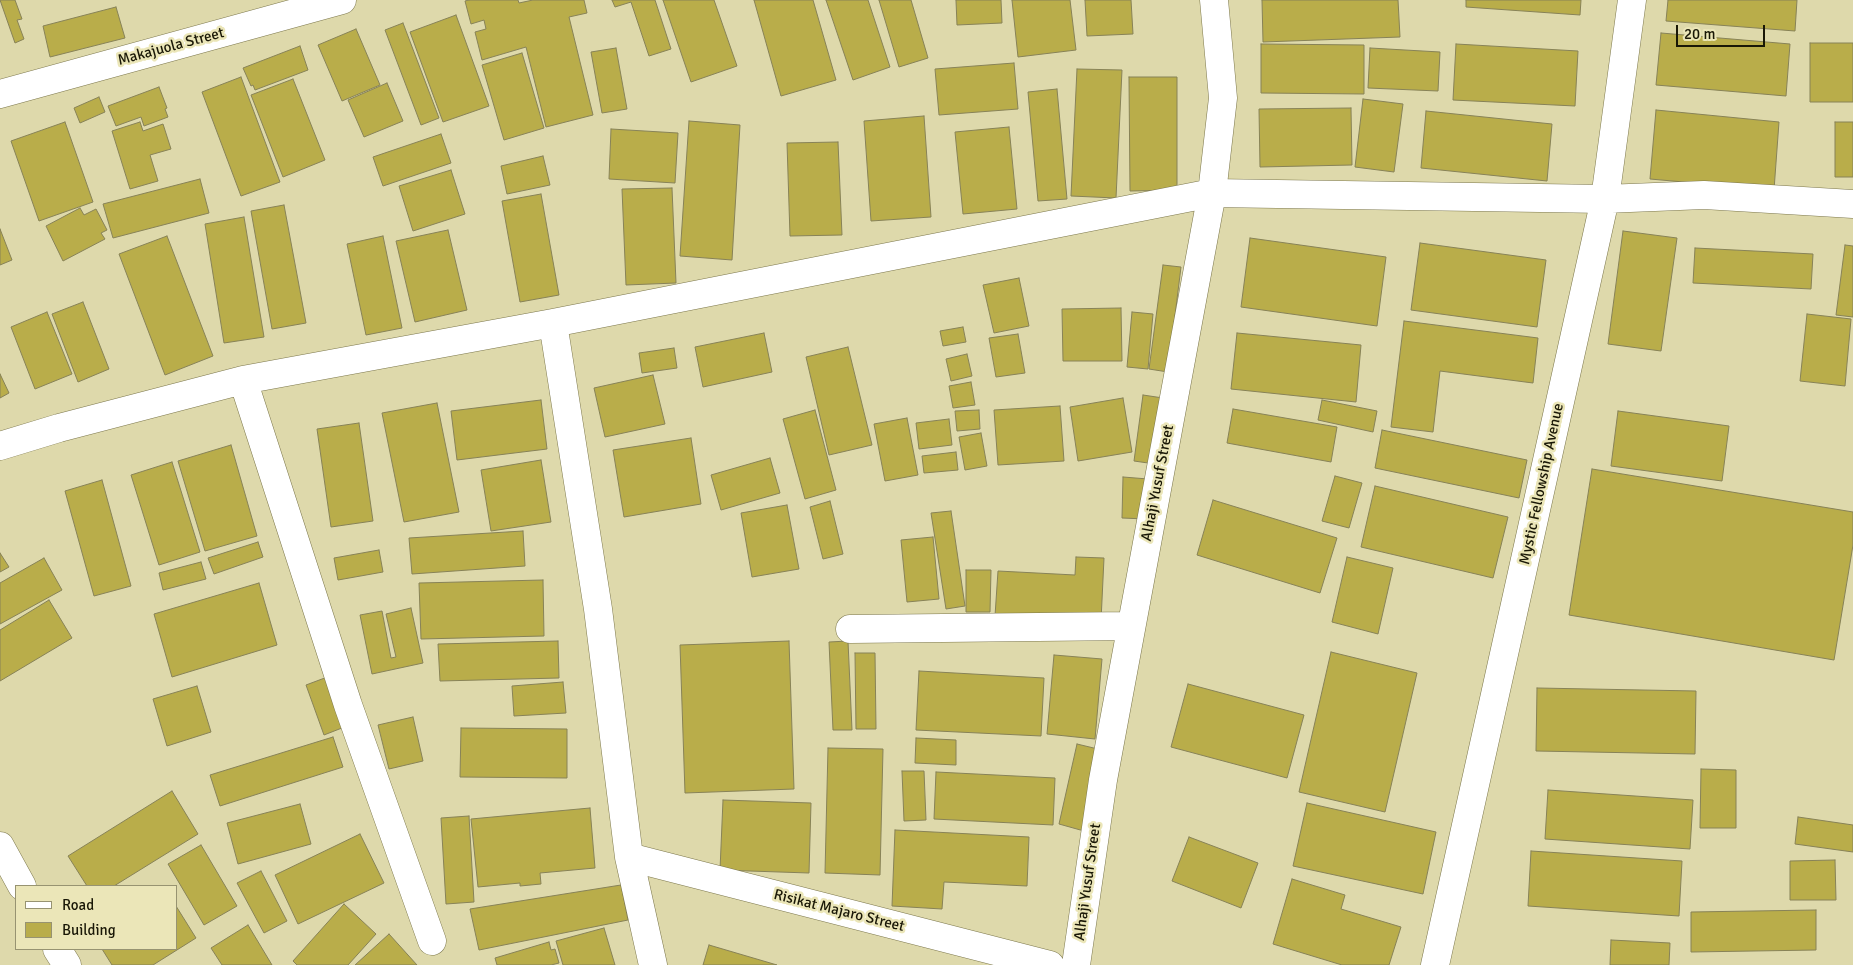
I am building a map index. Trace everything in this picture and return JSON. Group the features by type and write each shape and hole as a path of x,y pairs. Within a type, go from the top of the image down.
{"street":[{"name":"Makajuola Street","path":"1,89 342,0"},
{"name":"Alhaji Yusuf Street","path":"1076,965 1103,780 1212,193 1223,98 1214,0"},
{"name":"Mystic Fellowship Avenue","path":"1435,965 1605,199 1632,0"},
{"path":"0,446 59,428 243,380 553,323 1212,193 1605,199 1704,195 1853,204"},
{"path":"553,323 598,609 629,857 653,965"},
{"path":"243,380 348,705 432,941"},
{"path":"850,630 1132,626"},
{"path":"0,846 21,885"},
{"name":"Risikat Majaro Street","path":"629,857 1050,965"},
{"path":"59,950 67,965"}],"building":[{"path":"0,0 15,0 22,19 17,20 24,39 15,43"},
{"path":"518,0 519,3 533,0 584,0 587,13 569,17 593,115 546,127 526,47 482,60 475,32 486,29 484,20 471,24 465,1"},
{"path":"612,0 655,0 671,49 649,56 631,2 615,7"},
{"path":"663,0 714,0 737,66 691,82"},
{"path":"754,0 813,0 836,80 781,96"},
{"path":"826,0 868,0 890,67 853,80"},
{"path":"879,0 911,0 928,58 899,67"},
{"path":"956,0 1001,0 1002,23 957,25"},
{"path":"1012,0 1070,0 1076,50 1018,57"},
{"path":"1085,0 1131,0 1133,34 1087,36"},
{"path":"1262,0 1398,0 1400,37 1263,42"},
{"path":"1466,0 1581,0 1580,15 1466,7"},
{"path":"1668,0 1797,0 1795,31 1666,21"},
{"path":"116,7 125,38 50,57 43,26"},
{"path":"456,15 489,106 443,122 410,32"},
{"path":"403,23 439,118 421,125 385,30"},
{"path":"356,29 380,85 342,101 318,45"},
{"path":"1661,33 1790,44 1786,96 1656,85"},
{"path":"1810,43 1853,43 1853,102 1810,102"},
{"path":"1261,44 1364,45 1364,94 1261,93"},
{"path":"1456,44 1578,51 1575,106 1453,100"},
{"path":"300,46 308,70 255,90 253,85 251,86 243,68"},
{"path":"616,48 627,109 602,113 591,52"},
{"path":"1370,48 1440,52 1438,91 1368,88"},
{"path":"522,53 544,128 504,140 482,65"},
{"path":"1014,63 1018,109 939,115 935,69"},
{"path":"1077,69 1122,70 1116,198 1071,196"},
{"path":"241,77 280,182 241,196 202,92"},
{"path":"1129,77 1177,77 1177,190 1130,191"},
{"path":"293,79 325,160 283,177 251,95"},
{"path":"387,83 403,121 364,137 348,100"},
{"path":"159,87 167,108 165,109 168,117 144,126 141,117 116,126 108,106"},
{"path":"1057,89 1067,199 1038,201 1028,92"},
{"path":"99,97 105,112 80,123 74,108"},
{"path":"1363,99 1403,104 1394,172 1355,167"},
{"path":"1351,108 1352,165 1260,167 1259,109"},
{"path":"1656,110 1779,122 1774,190 1650,179"},
{"path":"1426,111 1552,124 1547,181 1421,168"},
{"path":"924,116 931,217 871,221 864,121"},
{"path":"689,121 740,125 732,260 680,256"},
{"path":"65,122 93,202 39,221 11,141"},
{"path":"140,122 143,131 163,124 171,149 150,155 158,181 130,189 112,131"},
{"path":"1835,122 1853,122 1853,177 1835,177"},
{"path":"1009,127 1017,209 963,214 955,132"},
{"path":"611,129 678,133 675,183 609,179"},
{"path":"441,134 451,163 383,186 373,157"},
{"path":"838,142 842,235 790,236 787,143"},
{"path":"543,156 550,185 507,194 501,166"},
{"path":"451,170 465,214 413,231 399,186"},
{"path":"200,179 209,213 113,238 103,204"},
{"path":"672,188 676,283 626,285 622,189"},
{"path":"541,194 559,295 520,302 502,201"},
{"path":"284,205 306,323 272,329 251,211"},
{"path":"80,208 84,215 96,209 107,230 101,233 105,239 63,261 46,226"},
{"path":"244,217 264,337 224,343 205,224"},
{"path":"0,229 12,260 0,265"},
{"path":"448,230 467,310 415,322 396,241"},
{"path":"1623,231 1677,238 1661,351 1608,344"},
{"path":"167,236 213,356 165,375 119,254"},
{"path":"383,236 402,328 366,335 347,244"},
{"path":"1250,238 1386,257 1377,326 1241,307"},
{"path":"1420,243 1546,260 1537,327 1411,310"},
{"path":"1845,245 1853,246 1853,317 1836,315"},
{"path":"1695,248 1813,254 1811,289 1693,283"},
{"path":"1163,265 1181,267 1168,372 1149,369"},
{"path":"1019,278 1029,326 994,333 983,285"},
{"path":"83,302 109,369 78,382 52,314"},
{"path":"1121,308 1122,361 1063,361 1062,309"},
{"path":"47,312 72,374 35,389 11,327"},
{"path":"1132,312 1153,314 1148,369 1127,367"},
{"path":"1807,314 1851,319 1845,386 1800,381"},
{"path":"1404,321 1538,338 1533,383 1440,371 1433,432 1391,427"},
{"path":"963,327 966,342 943,346 940,331"},
{"path":"764,333 772,372 703,387 695,347"},
{"path":"1237,333 1361,345 1356,402 1231,389"},
{"path":"1018,334 1025,373 996,377 989,338"},
{"path":"848,347 872,445 829,455 806,357"},
{"path":"674,348 677,368 642,373 639,353"},
{"path":"967,354 972,376 951,381 946,359"},
{"path":"0,374 9,393 0,398"},
{"path":"653,375 665,424 605,437 594,388"},
{"path":"971,382 975,405 953,408 949,386"},
{"path":"1143,395 1163,398 1155,464 1134,461"},
{"path":"1123,398 1132,452 1078,461 1070,407"},
{"path":"541,400 547,449 457,460 451,411"},
{"path":"1322,400 1377,411 1373,432 1318,420"},
{"path":"437,403 459,512 404,522 382,413"},
{"path":"1060,406 1064,461 998,465 994,410"},
{"path":"1233,409 1337,427 1331,462 1227,443"},
{"path":"815,410 836,490 805,499 783,419"},
{"path":"979,410 980,429 957,431 955,411"},
{"path":"1618,411 1729,426 1722,481 1611,466"},
{"path":"907,418 918,475 885,481 874,424"},
{"path":"949,419 952,445 919,449 916,423"},
{"path":"359,423 373,521 331,527 317,429"},
{"path":"1382,430 1527,460 1519,498 1375,468"},
{"path":"981,433 987,466 965,470 959,437"},
{"path":"691,438 701,504 624,517 613,450"},
{"path":"231,445 257,536 205,551 178,461"},
{"path":"956,452 958,470 924,473 922,456"},
{"path":"770,458 780,493 721,510 711,475"},
{"path":"541,460 551,522 491,531 481,470"},
{"path":"172,462 200,552 159,565 131,475"},
{"path":"1592,469 1853,512 1853,545 1834,660 1569,615"},
{"path":"1335,476 1362,483 1349,528 1322,521"},
{"path":"1123,477 1148,479 1146,519 1122,518"},
{"path":"102,480 131,586 94,596 65,491"},
{"path":"1375,486 1508,517 1493,578 1361,547"},
{"path":"1213,500 1337,538 1320,593 1197,555"},
{"path":"830,501 843,554 823,559 810,507"},
{"path":"787,505 799,569 752,577 741,513"},
{"path":"951,511 965,606 946,609 931,513"},
{"path":"523,531 525,566 412,574 409,538"},
{"path":"933,537 939,599 907,602 901,540"},
{"path":"258,542 263,557 214,574 208,558"},
{"path":"379,550 383,572 338,580 334,558"},
{"path":"0,553 9,567 0,572"},
{"path":"1076,557 1104,558 1101,621 995,616 998,571 1075,575"},
{"path":"1347,557 1393,568 1378,634 1332,622"},
{"path":"44,558 62,590 0,624 0,583"},
{"path":"201,562 206,579 163,590 159,573"},
{"path":"966,570 991,570 990,612 966,612"},
{"path":"543,580 544,636 421,639 419,583"},
{"path":"259,583 277,645 172,677 154,614"},
{"path":"49,600 72,638 0,681 0,630"},
{"path":"411,608 423,663 372,674 360,615 382,611 391,658 396,657 386,614"},
{"path":"558,641 559,678 440,681 438,644"},
{"path":"789,641 794,789 685,793 680,645"},
{"path":"848,641 852,730 833,730 829,642"},
{"path":"1331,652 1417,673 1385,812 1299,792"},
{"path":"855,653 875,653 876,729 856,729"},
{"path":"1054,655 1102,659 1095,739 1047,734"},
{"path":"919,671 1044,678 1041,736 916,730"},
{"path":"330,676 347,726 324,735 306,685"},
{"path":"563,682 566,713 514,716 512,686"},
{"path":"1188,684 1304,715 1287,778 1171,747"},
{"path":"197,686 211,732 167,746 153,699"},
{"path":"1537,688 1696,691 1695,754 1536,751"},
{"path":"413,717 423,761 389,769 378,725"},
{"path":"461,728 567,729 567,778 460,777"},
{"path":"333,737 343,767 220,806 210,775"},
{"path":"916,738 956,740 956,765 915,763"},
{"path":"1077,744 1102,750 1084,831 1059,824"},
{"path":"828,748 883,749 880,875 825,873"},
{"path":"1701,769 1736,770 1736,828 1700,828"},
{"path":"902,771 924,771 926,820 904,821"},
{"path":"936,772 1055,778 1053,825 934,819"},
{"path":"1548,790 1693,800 1690,849 1545,839"},
{"path":"172,791 198,834 116,885 86,885 68,856"},
{"path":"723,800 811,803 809,873 720,870"},
{"path":"1307,803 1436,832 1423,894 1293,866"},
{"path":"300,804 311,844 238,864 227,823"},
{"path":"590,808 595,868 540,873 541,884 520,886 520,883 478,887 471,819"},
{"path":"469,816 474,902 446,904 441,818"},
{"path":"1798,817 1853,825 1853,852 1795,844"},
{"path":"895,830 1029,837 1027,886 944,882 942,909 892,906"},
{"path":"360,834 384,883 298,924 275,875"},
{"path":"1189,837 1258,863 1241,908 1172,881"},
{"path":"201,845 237,906 204,925 168,864"},
{"path":"1531,851 1682,861 1679,916 1528,906"},
{"path":"1835,860 1836,900 1790,900 1790,861"},
{"path":"261,871 287,921 264,933 237,883"},
{"path":"1292,879 1345,895 1341,909 1401,927 1389,965 1342,965 1273,944"},
{"path":"621,885 628,920 479,950 470,909"},
{"path":"344,904 376,934 348,965 297,965 293,961"},
{"path":"178,909 196,938 178,949"},
{"path":"1816,910 1816,950 1691,952 1691,912"},
{"path":"248,925 272,965 222,965 211,948"},
{"path":"604,928 615,965 563,965 556,941"},
{"path":"389,934 417,965 355,965"},
{"path":"1611,940 1670,943 1669,965 1610,965"},
{"path":"549,942 551,950 555,949 559,963 551,965 497,965 495,958"},
{"path":"709,945 777,965 703,965"},
{"path":"103,950 177,950 153,965 112,965"}]}
